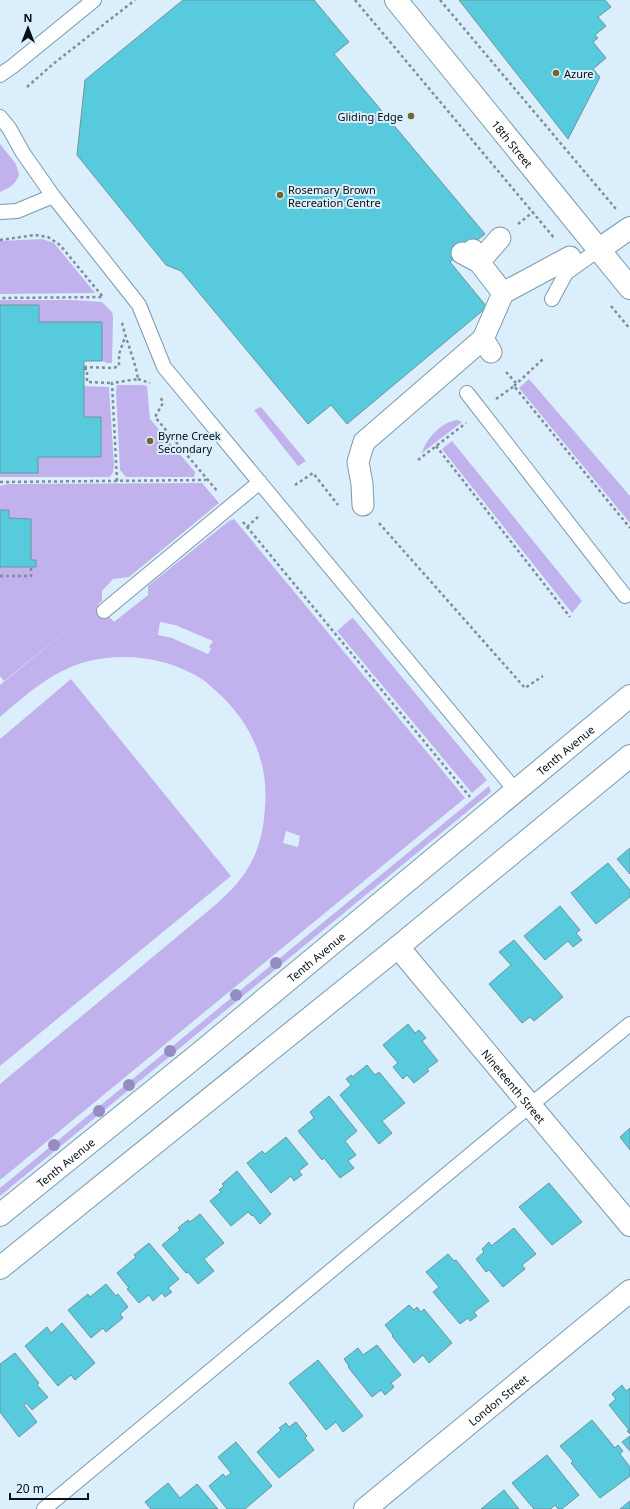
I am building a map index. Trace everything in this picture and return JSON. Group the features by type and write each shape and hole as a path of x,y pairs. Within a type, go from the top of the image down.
{"main road":[{"name":"18th Street","path":"396,0 630,288"},
{"path":"598,250 630,228"},
{"name":"Tenth Avenue","path":"0,1215 206,1048 630,696"},
{"path":"0,1268 630,756"},
{"name":"Nineteenth Street","path":"398,946 630,1225"},
{"name":"London Street","path":"365,1509 630,1291"}],"street":[{"path":"500,238 471,253 504,293"},
{"path":"363,505 362,484 358,462 364,442 487,345 504,293 570,257"}],"lane":[{"path":"0,75 94,0"},
{"path":"5,123 23,153 53,196 139,305 164,367 515,790"},
{"path":"0,212 17,211 53,196"},
{"path":"552,298 566,273 598,250"},
{"path":"467,393 626,596"},
{"path":"104,611 260,482"},
{"path":"44,1509 630,1024"}],"path":[{"path":"27,87 53,64 135,0"},
{"path":"355,0 570,257"},
{"path":"440,0 617,210"},
{"path":"521,222 533,212"},
{"path":"0,240 35,235 48,237 60,245 108,301"},
{"path":"0,298 103,297"},
{"path":"607,302 630,329"},
{"path":"120,316 125,337 135,364 138,379"},
{"path":"125,337 118,354 118,366 113,368 84,368 88,370 88,382 112,382 138,379 151,383"},
{"path":"495,399 514,386 516,382 542,359"},
{"path":"506,372 516,382"},
{"path":"112,382 117,481"},
{"path":"514,386 630,528"},
{"path":"160,395 163,403 155,417 207,480 231,506 470,798"},
{"path":"418,460 468,422"},
{"path":"436,446 570,617"},
{"path":"295,485 313,473 340,508"},
{"path":"0,482 47,480 207,480"},
{"path":"363,505 525,688 543,676"},
{"path":"247,527 259,516"},
{"path":"0,576 31,576 31,567"}],"shaded area":[{"path":"0,144 16,164 19,174 14,183 0,192"},
{"path":"42,239 54,243 95,293 0,294 0,241"},
{"path":"0,300 72,300 102,302 112,312 113,317 112,363 102,361 102,322 39,322 39,305 0,305"},
{"path":"529,379 630,496 630,523 519,388"},
{"path":"117,385 147,386 150,419 195,472 194,477 126,477 120,470 116,392"},
{"path":"84,386 109,387 114,465 113,472 110,477 0,477 0,473 38,473 38,457 101,417 84,417"},
{"path":"261,407 306,461 298,466 254,410"},
{"path":"457,420 462,422 422,453 427,442 435,432 445,424"},
{"path":"452,441 582,601 572,613 442,449"},
{"path":"202,483 219,503 129,577 113,579 102,591 102,601 98,604 114,622 148,595 148,586 229,521 234,519 465,798 0,1180 0,1084 224,898 241,879 252,861 260,839 265,807 264,774 260,758 248,729 229,703 205,681 177,666 133,657 103,658 89,661 64,670 52,677 20,700 0,717 0,685 81,619 4,681 0,676 0,567 36,567 36,560 31,560 31,519 9,518 9,510 0,510 0,486 8,484","holes":["160,622 175,625 213,641 209,647 211,649 208,654 172,638 158,635","286,831 300,836 298,847 283,843"]},
{"path":"353,618 487,780 472,793 337,631"},
{"path":"71,679 231,876 0,1066 0,739"},
{"path":"489,786 491,792 0,1196 0,1188"}],"building":[{"name":"Rosemary Brown Recreation Centre","path":"183,0 314,0 349,42 334,54 485,234 450,262 487,307 347,424 331,405 308,424 181,271 166,265 77,155 85,80"},
{"name":"Azure","path":"459,0 605,0 611,7 598,17 606,26 595,35 598,38 593,42 606,58 593,69 600,77 568,139"},
{"path":"0,305 39,305 39,322 102,322 102,361 84,361 84,417 101,417 101,457 38,457 38,473 0,473"},
{"path":"0,510 9,510 9,518 31,519 31,560 36,560 36,567 0,567"},
{"path":"630,848 630,874 617,859"},
{"path":"608,863 630,890 630,897 596,924 571,893"},
{"path":"560,906 580,930 576,933 582,940 573,947 568,941 545,960 524,936"},
{"path":"514,940 563,997 534,1021 530,1017 522,1023 489,984 511,965 499,952"},
{"path":"408,1024 415,1033 419,1030 426,1038 422,1041 438,1061 427,1069 429,1071 414,1083 407,1075 403,1079 393,1067 398,1063 383,1045"},
{"path":"367,1065 375,1075 379,1072 405,1103 382,1121 392,1133 379,1144 340,1095 351,1085 346,1079 351,1075 352,1077"},
{"path":"329,1096 357,1131 345,1141 356,1155 348,1161 354,1168 340,1178 324,1158 322,1160 298,1131 314,1118 310,1112"},
{"path":"630,1128 630,1150 620,1137"},
{"path":"286,1137 308,1164 299,1171 302,1175 294,1181 291,1176 271,1193 247,1163 262,1151 265,1154"},
{"path":"237,1171 271,1214 260,1224 253,1215 252,1216 248,1212 231,1226 210,1201 221,1192 219,1190 224,1186 222,1184"},
{"path":"549,1183 582,1222 552,1245 519,1207"},
{"path":"200,1214 224,1243 204,1259 214,1271 198,1284 188,1272 186,1273 162,1245 180,1230 178,1228 188,1220 190,1222"},
{"path":"514,1228 536,1254 522,1265 525,1269 503,1287 489,1270 486,1272 476,1259 484,1252 482,1249 489,1242 491,1246"},
{"path":"149,1243 179,1279 168,1288 172,1292 165,1297 162,1293 153,1301 149,1295 139,1303 127,1289 129,1288 117,1273 136,1257 134,1255"},
{"path":"448,1254 454,1261 456,1260 489,1301 474,1312 477,1316 470,1321 468,1318 460,1324 433,1292 439,1287 426,1272"},
{"path":"106,1284 116,1296 118,1294 128,1307 120,1314 123,1318 106,1332 103,1328 91,1338 68,1310 88,1294 90,1297"},
{"path":"409,1305 414,1310 417,1307 421,1312 424,1309 452,1343 429,1363 423,1355 414,1363 385,1325"},
{"path":"62,1323 95,1363 75,1380 71,1375 58,1386 25,1346 47,1327 51,1333"},
{"path":"377,1345 401,1375 391,1383 394,1387 385,1395 381,1390 372,1397 348,1367 349,1366 344,1359 358,1348 363,1355"},
{"path":"15,1353 39,1383 37,1385 48,1397 32,1410 26,1403 24,1405 37,1422 19,1437 0,1412 0,1364"},
{"path":"318,1360 363,1416 343,1432 336,1422 326,1430 289,1383"},
{"path":"622,1385 626,1391 630,1388 630,1434 627,1431 629,1430 609,1405 616,1399 612,1394"},
{"path":"592,1420 615,1448 618,1445 623,1451 620,1454 630,1467 630,1476 600,1498 571,1463 573,1461 560,1446"},
{"path":"296,1422 307,1436 305,1438 314,1450 279,1478 257,1452 281,1430 279,1428 286,1423 289,1427"},
{"path":"630,1436 630,1451 622,1442"},
{"path":"236,1442 272,1486 245,1509 227,1509 209,1486 223,1474 226,1477 231,1473 218,1457"},
{"path":"547,1455 579,1495 562,1509 558,1509 555,1505 551,1509 534,1509 512,1483"},
{"path":"168,1483 180,1498 197,1484 218,1509 151,1509 145,1502"},
{"path":"504,1490 519,1509 481,1509"},
{"path":"630,1501 630,1509 620,1509"}],"place":[{"name":"Azure","path":"556,73"},
{"name":"Gliding Edge","path":"411,116"},
{"name":"Rosemary Brown Recreation Centre","path":"280,195"},
{"name":"Byrne Creek Secondary","path":"150,441"}]}
